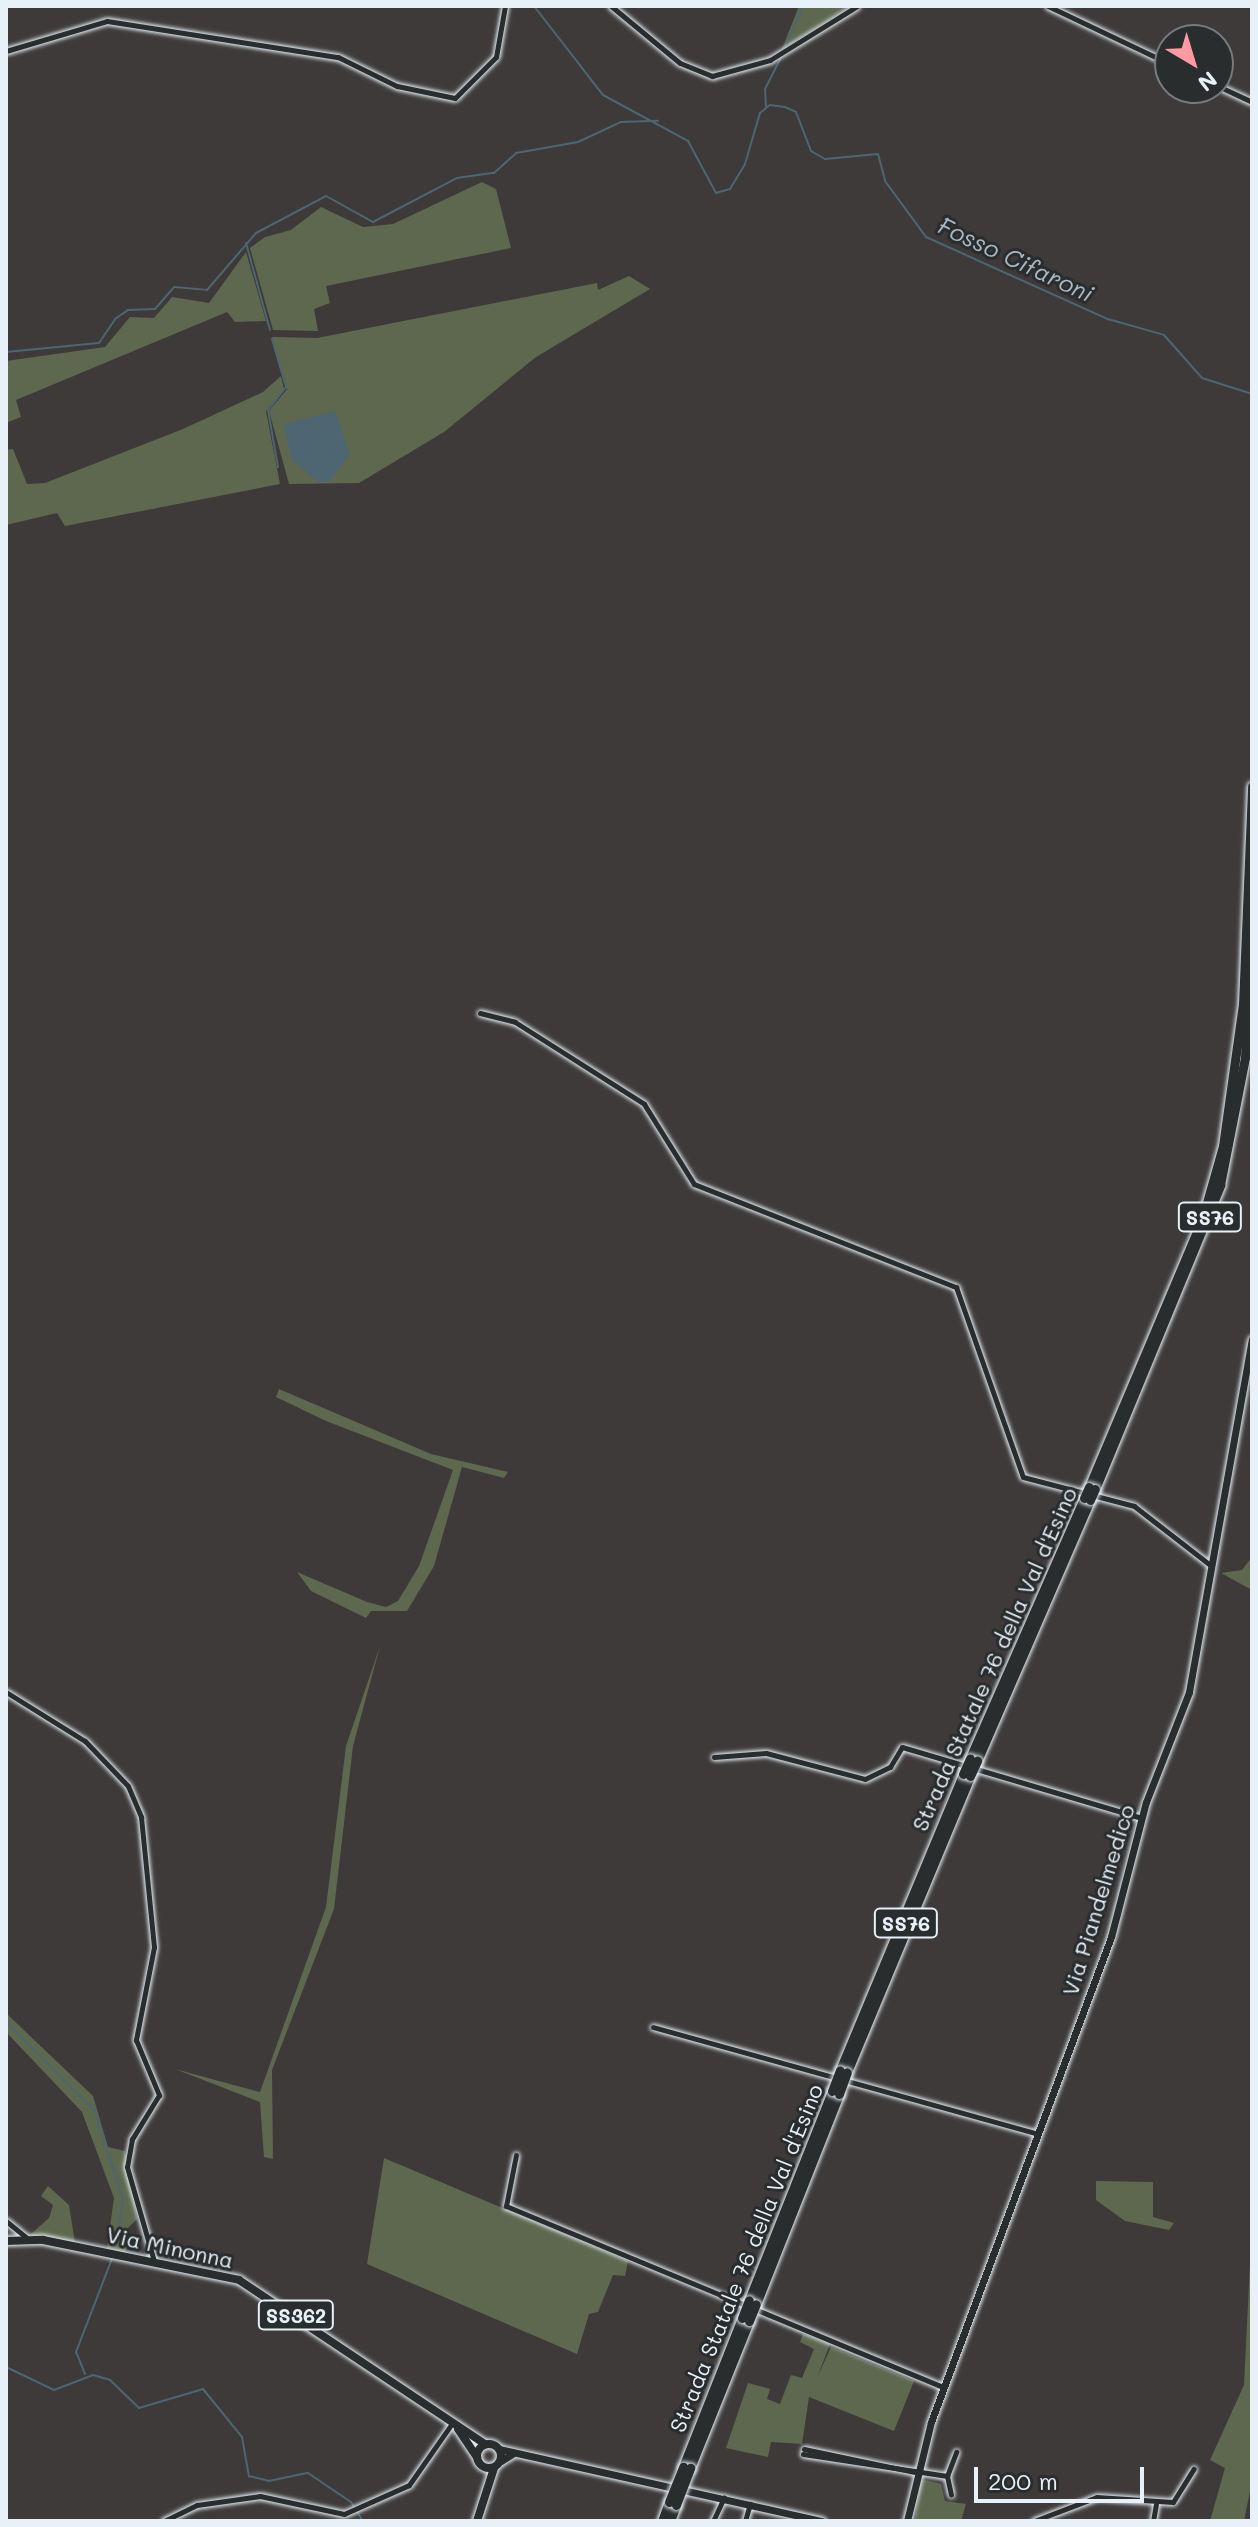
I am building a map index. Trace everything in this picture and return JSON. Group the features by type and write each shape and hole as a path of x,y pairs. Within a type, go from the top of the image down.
{"highway":[{"name":"Strada Statale 76 della Val d'Esino","path":"1092,1488 1197,1234 1223,1146 1243,1004 1252,786"},
{"name":"Strada Statale 76 della Val d'Esino","path":"662,2521 673,2503 835,2092 967,1775 1220,1185 1245,1057 1252,926"},
{"name":"Strada Statale 76 della Val d'Esino","path":"670,2521 673,2503"}],"main road":[{"name":"Via Piandelmedico","path":"909,2521 915,2473 944,2387 1111,1937 1142,1818 1189,1692 1252,1340"},
{"name":"Via Minonna","path":"6,2241 29,2239 119,2254 257,2289 485,2444"},
{"name":"Via Minonna","path":"453,2422 478,2460"},
{"name":"SS362","path":"485,2444 499,2449"},
{"path":"485,2444 478,2460 498,2464 516,2452"},
{"path":"498,2464 499,2449 822,2521"},
{"name":"SS362","path":"478,2460 484,2485"},
{"name":"SS362","path":"477,2521 484,2485 498,2464"}],"street":[{"path":"6,51 107,21 338,57 397,86 455,98 496,57 505,6"},
{"path":"611,6 695,71 738,73 779,55 857,6"},
{"path":"1048,6 1154,56"},
{"path":"480,1013 515,1022 644,1104 694,1184 956,1287 1023,1477 1134,1506 1210,1565"},
{"path":"6,1692 85,1741 128,1786 141,1817 154,1947 136,2040 159,2095 132,2139 127,2167 154,2261"},
{"path":"714,1757 766,1753 865,1779 890,1767 902,1747 1142,1818"},
{"path":"653,2027 1038,2134"},
{"path":"516,2155 506,2206 944,2387"},
{"name":"Via Minonna","path":"6,2221 29,2239"},
{"path":"164,2521 181,2511 260,2496 335,2515 409,2485 453,2422"},
{"path":"444,2436 464,2436"},
{"path":"804,2451 915,2473 947,2476"},
{"path":"951,2495 947,2476 956,2452"},
{"path":"1034,2521 1097,2497 1156,2504 1179,2499 1194,2469"},
{"path":"713,2521 724,2497"},
{"path":"745,2521 750,2504"},
{"path":"1153,2521 1156,2504"},
{"path":"179,2521 181,2511"}],"green space":[{"path":"799,6 851,6 782,49"},
{"path":"482,182 496,189 511,248 326,286 330,303 314,309 318,331 273,330 250,248 265,237 291,230 321,207 363,227 393,224"},
{"path":"246,252 266,321 235,322 227,312 16,400 21,417 6,423 6,361 105,347 130,317 154,318 172,297 209,303"},
{"path":"629,276 650,289 536,357 444,432 359,483 289,484 269,411 287,389 272,337 317,338 597,283 598,290"},
{"path":"281,376 284,389 266,411 280,484 65,526 57,513 6,525 6,450 13,449 27,484 45,483 183,429 263,392"},
{"path":"279,1389 431,1454 508,1472 504,1478 462,1467 434,1566 407,1611 371,1611 366,1618 311,1591 297,1572 367,1602 386,1607 398,1601 419,1566 453,1470 326,1421 276,1397"},
{"path":"1252,1557 1252,1590 1221,1573 1242,1570"},
{"path":"380,1646 353,1746 334,1909 272,2070 273,2159 264,2157 260,2102 175,2069 260,2092 326,1907 346,1746"},
{"path":"6,2013 93,2096 108,2147 125,2151 137,2219 127,2229 126,2253 107,2248 114,2198 82,2112 6,2032"},
{"path":"384,2158 628,2261 625,2276 613,2275 598,2312 589,2314 577,2354 367,2264"},
{"path":"1096,2181 1153,2182 1153,2217 1174,2223 1169,2230 1125,2221 1096,2200"},
{"path":"48,2186 69,2205 75,2243 30,2235 49,2218 53,2205 41,2196"},
{"path":"1252,2223 1252,2481 1244,2521 1210,2521 1225,2468 1210,2460 1244,2385"},
{"path":"803,2334 830,2344 817,2378 831,2347 914,2381 894,2431 809,2397 802,2444 771,2442 768,2457 726,2448 748,2383 770,2389 767,2399 780,2404 791,2375 802,2378 814,2349 800,2342"},
{"path":"920,2479 941,2484 945,2501 966,2504 961,2521 915,2521"}],"water":[{"path":"335,411 350,454 330,481 317,482 291,458 284,424"}],"waterway":[{"name":"Fosso Cifaroni","path":"534,6 603,95 688,141 716,193 730,189 745,164 760,113 770,105 785,107 796,112 811,151 825,159 878,154 885,181 926,237 1108,319 1164,335 1202,378 1252,394"},
{"path":"785,49 803,6"},
{"path":"766,107 765,89 782,55"},
{"path":"6,352 99,343 115,319 128,310 155,309 174,287 207,290 256,233 326,196 373,222 457,178 494,173 516,153 578,142 621,122 658,121"},
{"path":"246,243 270,330"},
{"path":"272,339 286,387 268,410 278,467"},
{"path":"6,2022 95,2111 123,2199 115,2250"},
{"path":"85,2374 76,2352 113,2256"},
{"path":"6,2367 54,2390 93,2375 110,2380 139,2408 203,2389 242,2437 249,2476 269,2481 308,2473 351,2502 363,2521"}]}
